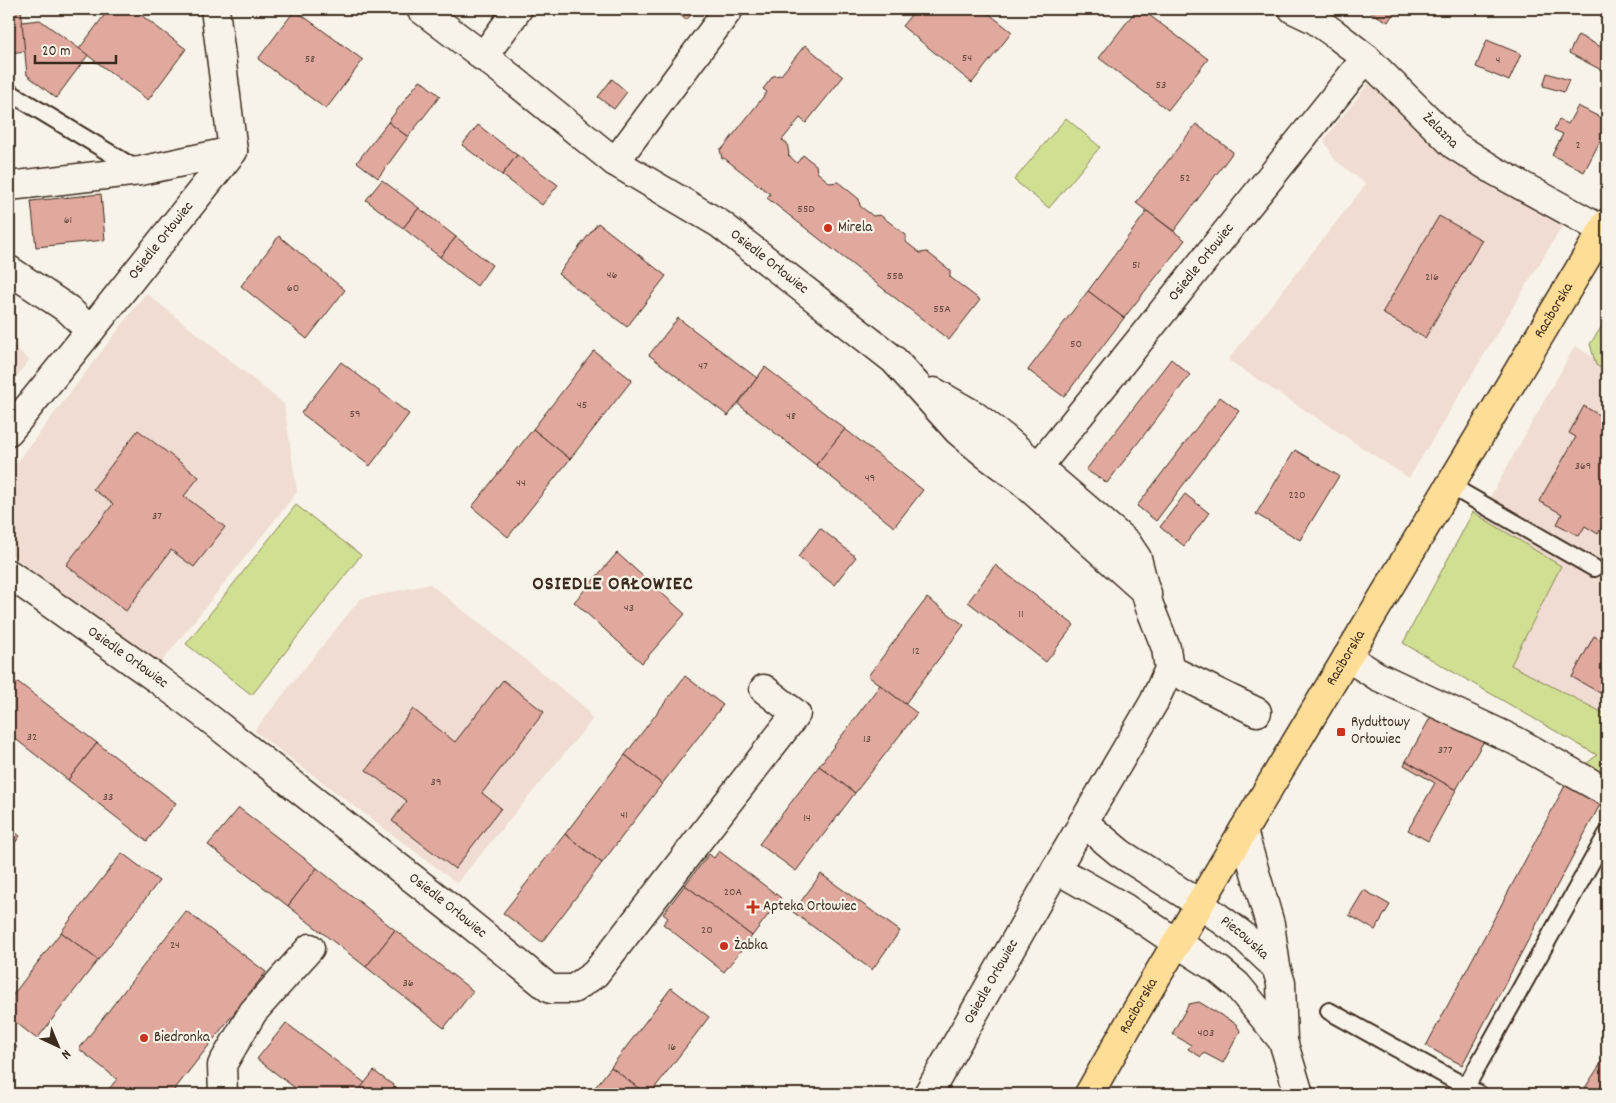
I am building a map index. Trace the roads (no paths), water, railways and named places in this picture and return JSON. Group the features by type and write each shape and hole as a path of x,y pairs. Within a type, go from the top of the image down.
{"main road":[{"name":"Raciborska","path":"1089,1094 1176,943 1449,484 1605,227"}],"street":[{"path":"9,186 140,171 233,151 215,9"},
{"name":"Osiedle Orłowiec","path":"421,9 484,56 615,162 720,224 894,360 912,379 974,415 1030,474 1127,543 1137,558 1149,606 1166,648 1169,669 1154,702 1083,822 928,1094"},
{"path":"484,56 518,9"},
{"path":"615,162 729,9"},
{"name":"Żelazna","path":"1293,9 1321,24 1366,58 1454,145 1495,171 1605,227"},
{"name":"Osiedle Orłowiec","path":"1030,474 1366,58"},
{"name":"Osiedle Orłowiec","path":"9,431 233,151"},
{"path":"9,270 68,310 90,331"},
{"name":"Osiedle Orłowiec","path":"9,574 193,706 550,989 574,989 595,974 796,714 764,689"},
{"path":"1347,657 1377,676 1516,741 1607,792"},
{"path":"1169,669 1257,712"},
{"path":"1083,822 1120,853 1200,904"},
{"path":"1243,831 1270,924 1276,967"},
{"path":"1056,869 1125,908 1176,943"},
{"name":"Piecowska","path":"1200,904 1241,934 1276,967 1280,983 1283,1041 1299,1094"},
{"name":"Piecowska","path":"1176,943 1218,970 1237,985 1283,1041"},
{"path":"223,1094 222,1065 253,1012 310,948"}],"lane":[{"path":"9,92 140,171"},
{"path":"1449,484 1594,568"},
{"path":"1329,1011 1470,1092 1607,834"}],"place":[{"name":"Mirela","path":"828,228"},
{"name":"Rydułtowy Orłowiec","path":"1341,732"},
{"name":"Apteka Orłowiec","path":"753,907"},
{"name":"Żabka","path":"724,946"},
{"name":"Biedronka","path":"144,1038"}],"district":[{"name":"OSIEDLE ORŁOWIEC","path":"613,585"}]}
